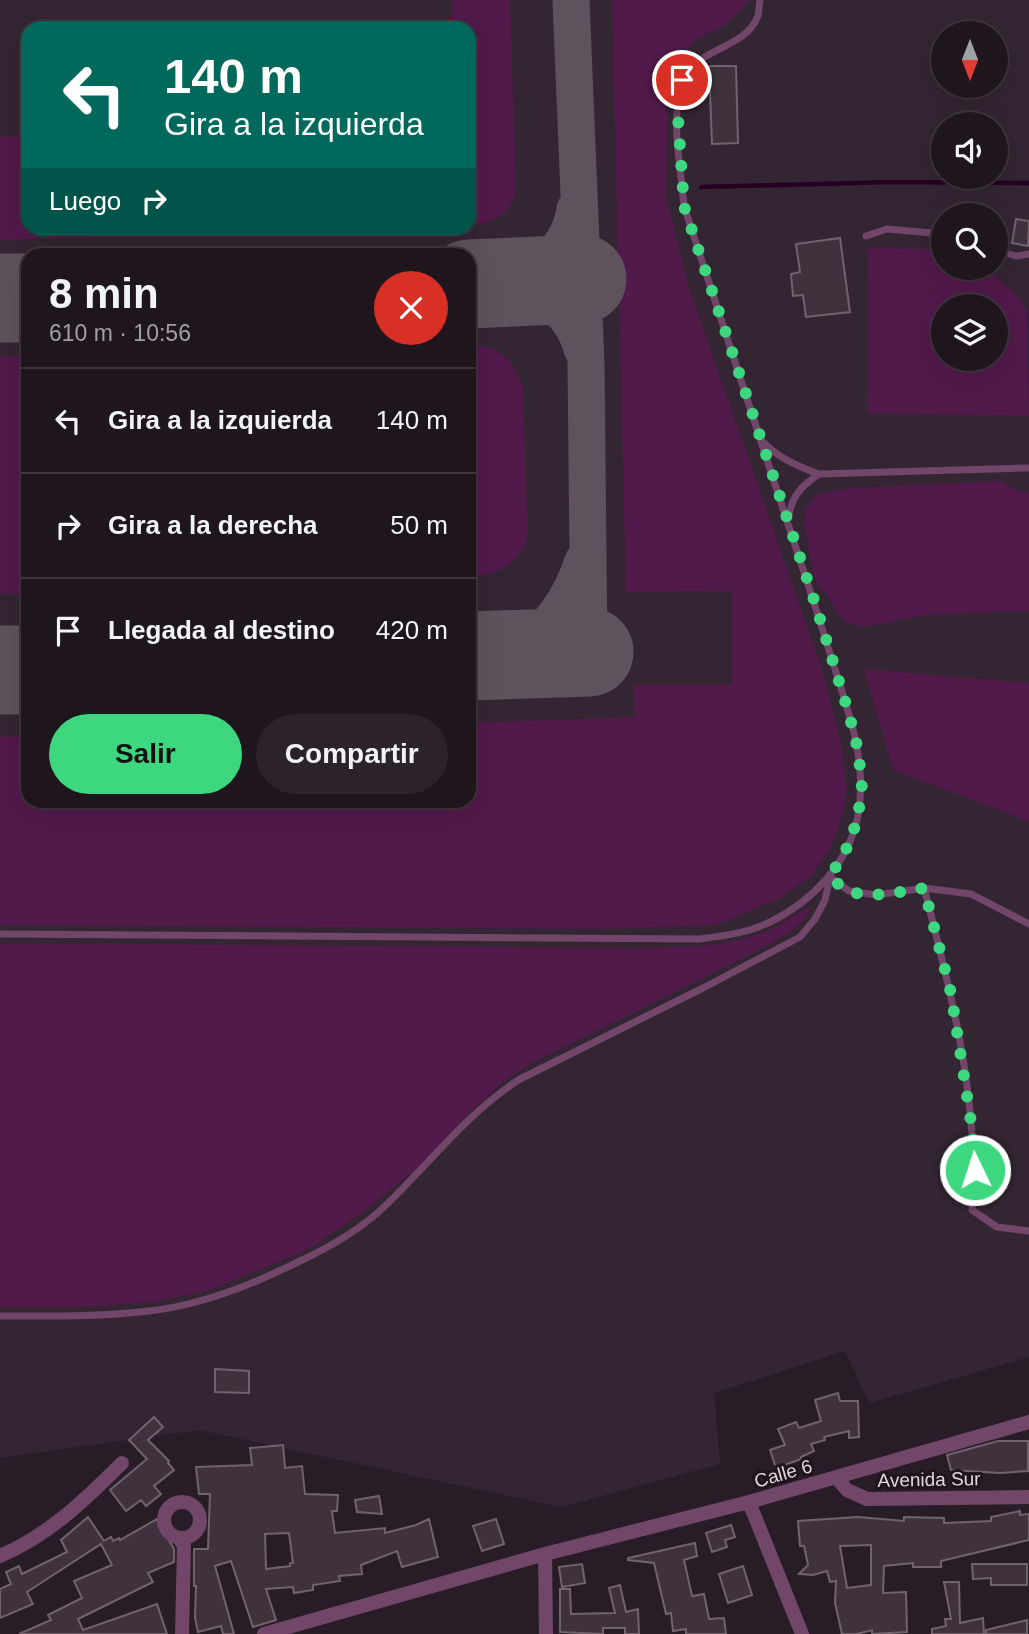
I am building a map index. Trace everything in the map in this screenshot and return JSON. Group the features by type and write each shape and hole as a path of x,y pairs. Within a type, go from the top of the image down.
{"street":[{"name":"Calle 6","path":"264,1634 545,1554 749,1502 1029,1422"},
{"path":"0,1556 44,1534 122,1464"},
{"name":"Avenida Sur","path":"836,1477 847,1490 867,1499 1029,1497"},
{"path":"749,1502 802,1634"},
{"path":"179,1538 184,1546 182,1634"},
{"path":"545,1554 546,1634"}],"lane":[{"path":"0,1316 78,1316 151,1311 206,1299 256,1283 305,1259 360,1226 383,1208 468,1119 510,1085 800,937 815,919 825,900 830,877 849,844 858,817 862,784 858,750 762,441 684,206 677,102 682,80 692,66 747,33 758,16 760,0"},
{"path":"866,236 887,229 931,233"},
{"path":"1008,254 1016,256 1029,254"},
{"path":"762,441 793,464 819,474 1029,468"},
{"path":"788,523 794,495 819,474"},
{"path":"830,877 849,891 877,895 924,888 971,894 1029,924"},
{"path":"0,934 699,939 734,934 769,923 799,905 830,877"},
{"path":"924,888 951,993 970,1114 975,1170 972,1210 998,1227 1029,1231"}],"shaded area":[{"path":"0,0 1029,0 1029,1357 869,1403 845,1351 714,1393 720,1464 561,1507 199,1430 0,1458"},
{"path":"451,0 510,0 516,192 509,207 499,217 476,224 476,21 452,21"},
{"path":"612,0 749,0 725,25 696,39 668,74 666,199 689,288 822,669 840,738 847,786 843,814 831,847 811,876 780,898 716,925 604,929 0,925 0,737 21,736 21,808 476,808 476,723 635,717 634,685 732,685 732,591 626,592"},
{"path":"21,136 21,235 163,235 0,240 0,137"},
{"path":"868,248 931,249 931,280 1000,280 1020,298 1027,313 1029,416 867,413"},
{"path":"476,346 498,351 510,361 523,386 528,535 525,545 514,560 498,571 476,576"},
{"path":"21,356 21,593 0,594 0,357"},
{"path":"1002,481 1017,491 1029,492 1029,611 930,614 870,626 853,625 842,619 818,586 804,523 806,508 816,496 853,488"},
{"path":"864,669 1029,683 1029,821 893,770"},
{"path":"809,906 808,916 792,931 763,948 532,1063 504,1081 472,1110 417,1168 368,1208 311,1248 210,1290 155,1302 82,1307 0,1307 0,943 630,948 696,946 730,942 761,933"}],"building":[{"path":"709,66 736,66 738,143 712,144"},
{"path":"1016,219 1029,221 1028,246 1012,243"},
{"path":"840,238 850,312 806,317 803,295 793,296 791,274 800,272 796,244"},
{"path":"215,1369 249,1371 249,1393 215,1392"},
{"path":"838,1393 840,1401 858,1401 859,1437 849,1438 849,1431 824,1437 825,1440 811,1444 814,1451 776,1468 770,1450 785,1445 778,1429 796,1422 799,1428 821,1421 815,1400"},
{"path":"154,1417 163,1427 148,1440 169,1461 174,1470 154,1486 161,1494 146,1506 141,1500 126,1511 110,1490 147,1459 129,1440"},
{"path":"998,1441 1028,1441 1028,1471 1000,1473 951,1470 947,1455"},
{"path":"283,1445 285,1468 302,1466 305,1494 338,1495 337,1511 332,1511 335,1533 385,1528 385,1533 429,1519 438,1557 402,1567 397,1551 361,1565 362,1574 339,1576 340,1581 313,1585 313,1590 294,1593 293,1587 266,1589 276,1620 253,1627 231,1561 215,1566 234,1634 223,1634 221,1626 198,1632 195,1618 194,1549 208,1549 210,1494 199,1494 196,1467 252,1465 250,1448","holes":["289,1533 293,1563 290,1563 290,1566 266,1569 265,1534"]},
{"path":"379,1496 382,1514 357,1512 355,1500"},
{"path":"1020,1511 1020,1515 1029,1514 1029,1540 941,1561 941,1567 913,1567 913,1563 884,1566 883,1593 906,1592 907,1632 872,1634 872,1630 842,1634 835,1603 836,1581 830,1582 827,1571 813,1575 799,1574 808,1565 804,1546 800,1546 798,1521 858,1517 904,1521 904,1517 944,1518 944,1523 991,1521 991,1517","holes":["871,1545 871,1585 847,1588 840,1546"]},
{"path":"88,1517 104,1541 111,1537 113,1541 119,1538 120,1540 157,1519 174,1549 174,1562 148,1573 153,1582 78,1619 83,1630 157,1604 167,1634 19,1634 51,1620 48,1615 82,1598 74,1581 112,1565 101,1544 27,1592 33,1604 0,1618 0,1589 11,1584 6,1572 19,1566 22,1574 67,1552 61,1540"},
{"path":"496,1519 504,1544 482,1551 473,1526"},
{"path":"731,1525 735,1537 725,1540 727,1547 712,1552 706,1533"},
{"path":"695,1543 697,1556 684,1560 692,1596 704,1594 709,1619 724,1618 726,1634 686,1634 686,1629 673,1631 671,1613 666,1614 654,1563 628,1560"},
{"path":"582,1564 585,1583 562,1587 559,1567"},
{"path":"972,1564 1027,1564 1027,1585 991,1585 991,1578 973,1579"},
{"path":"743,1566 752,1595 728,1603 719,1574"},
{"path":"944,1582 959,1582 960,1623 983,1618 984,1634 932,1634 932,1629 946,1626 945,1619 951,1619"},
{"path":"620,1585 626,1612 638,1609 639,1634 625,1634 625,1628 603,1628 603,1634 560,1632 560,1589 570,1589 571,1614 615,1613 609,1588"},
{"path":"1027,1620 1027,1634 986,1634 986,1630"}],"waterway":[{"path":"701,187 892,182 1029,183"}],"taxiway":[{"path":"571,0 586,363 589,652"},
{"path":"491,283 521,273 546,259 565,239 575,209"},
{"path":"491,283 521,288 548,301 569,321 582,349"},
{"path":"511,654 536,636 556,615 578,576 583,561"}],"runway":[{"path":"476,284 582,279"},
{"path":"0,298 21,298"},
{"path":"476,656 589,652"},
{"path":"0,670 21,670"}],"route":[{"path":"682,80 677,102 684,206 816,606 858,750 862,784 858,817 849,844 830,877 849,891 877,895 924,888 951,993 972,1128 975,1170"}]}
